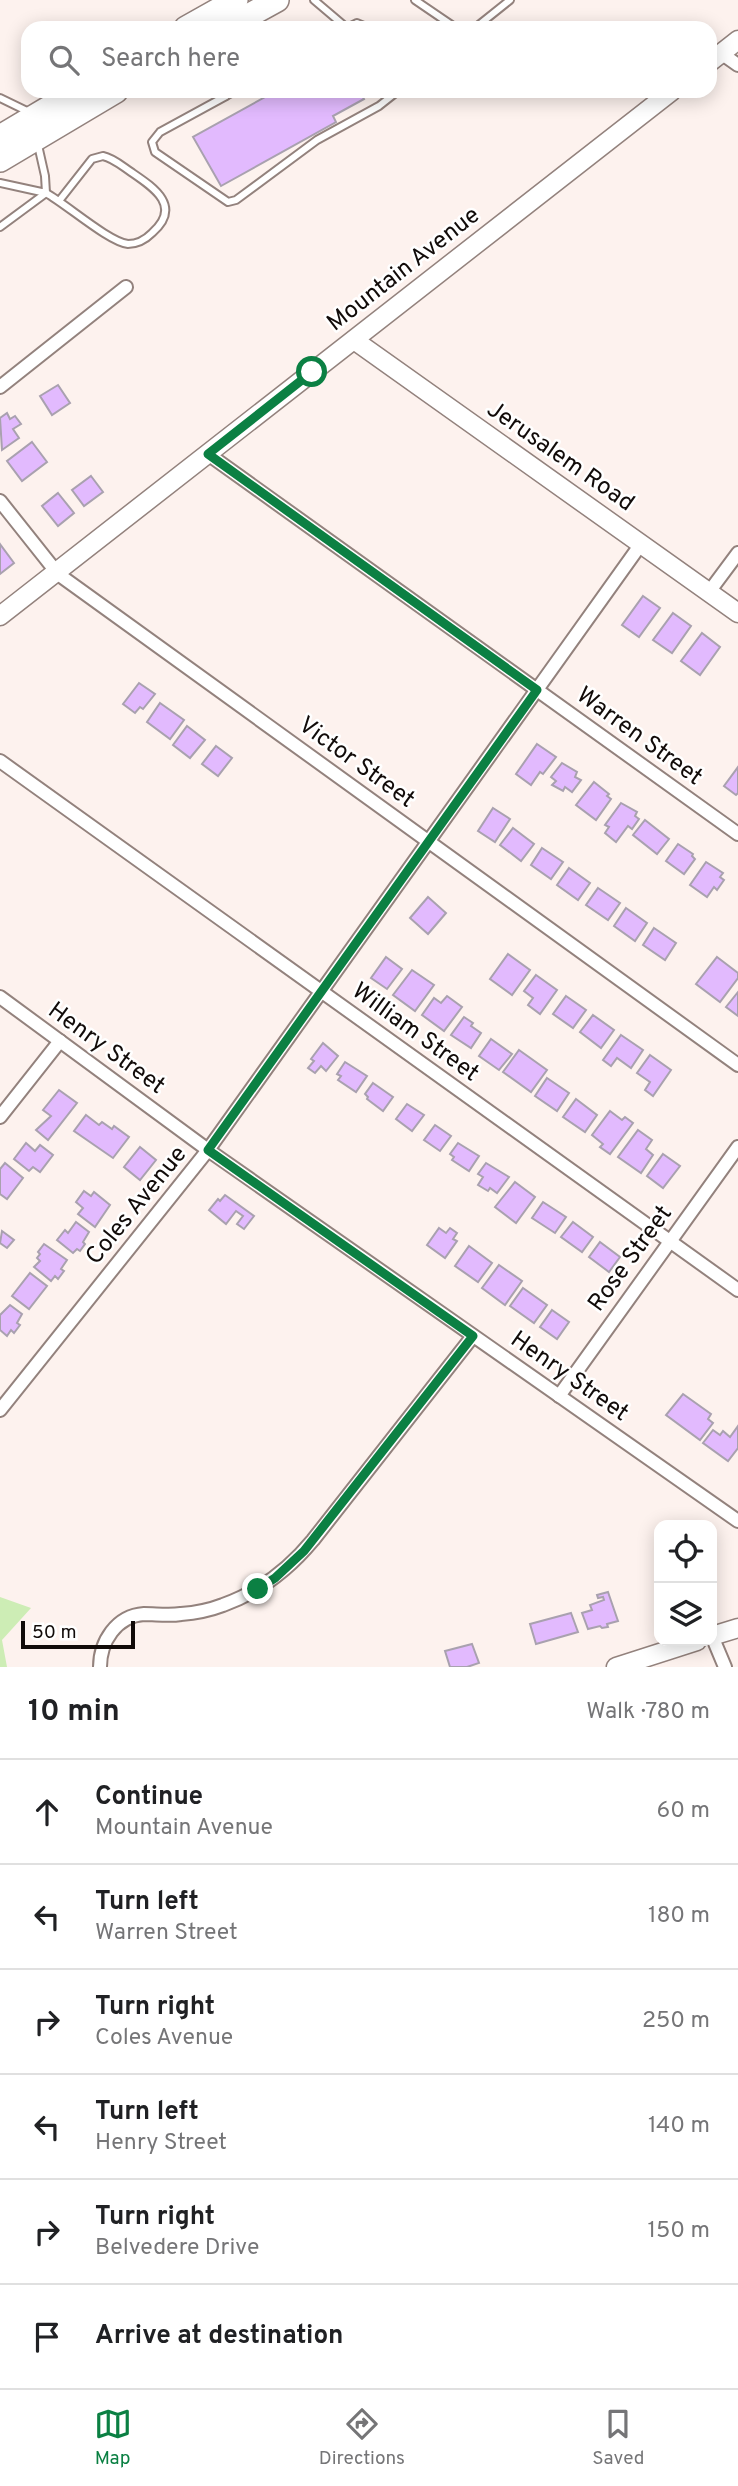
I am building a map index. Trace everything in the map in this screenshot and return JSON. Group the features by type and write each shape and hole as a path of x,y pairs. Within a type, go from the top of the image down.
{"highway":[{"path":"198,21 236,0"},
{"path":"239,21 277,0"},
{"path":"0,160 69,98"},
{"path":"0,138 36,127 100,98"}],"street":[{"path":"717,56 738,40"},
{"path":"717,57 738,65"},
{"name":"Mountain Avenue","path":"0,616 663,98"},
{"path":"0,387 126,287"},
{"name":"Jerusalem Road","path":"354,340 738,613"},
{"name":"Warren Street","path":"208,454 738,834"},
{"name":"Victor Street","path":"0,501 56,572 738,1065"},
{"name":"Coles Avenue","path":"0,1410 208,1150 641,544"},
{"path":"709,592 738,553"},
{"name":"William Street","path":"0,761 738,1290"},
{"name":"Henry Street","path":"0,997 208,1150 738,1521"},
{"path":"0,1117 60,1041"},
{"name":"Rose Street","path":"559,1396 738,1147"},
{"path":"100,1667 102,1650 108,1636 123,1622 144,1614 183,1614 222,1605 258,1589 290,1565 473,1336"},
{"path":"717,1634 738,1628"},
{"path":"616,1667 681,1646"},
{"path":"716,1646 725,1667"}],"lane":[{"path":"314,0 338,21"},
{"path":"415,0 446,21"},
{"path":"484,21 510,0"},
{"path":"0,97 36,127 46,193"},
{"path":"218,98 160,132 152,142 155,152 223,200 230,202 317,140 389,98"},
{"path":"0,183 46,193 114,239 129,244 144,240 156,229 164,215 165,203 160,194 113,159 103,156 92,159 59,201"},
{"path":"0,227 46,193"}],"green space":[{"path":"0,1597 31,1608 2,1640 7,1667 0,1667"}],"building":[{"path":"263,98 364,99 333,116 336,122 221,186 193,137"},
{"path":"58,385 70,403 52,415 40,396"},
{"path":"7,413 10,419 15,416 21,424 13,429 19,438 2,450 0,418"},
{"path":"32,442 47,462 22,481 7,461"},
{"path":"91,476 103,492 84,506 72,490"},
{"path":"58,493 74,513 58,526 42,506"},
{"path":"0,544 14,563 0,574"},
{"path":"643,596 660,608 639,637 622,625"},
{"path":"673,613 691,626 672,653 653,640"},
{"path":"702,633 720,647 700,675 681,661"},
{"path":"139,683 155,694 143,709 140,707 135,713 123,704"},
{"path":"160,703 184,720 170,739 147,722"},
{"path":"187,726 205,740 190,758 173,745"},
{"path":"537,744 556,757 531,785 516,774"},
{"path":"216,746 232,758 218,776 202,764"},
{"path":"562,763 577,772 575,777 581,780 572,792 565,787 563,791 552,785 556,781 551,777"},
{"path":"738,767 738,793 736,795 724,786"},
{"path":"594,782 609,794 607,796 611,799 596,820 576,805"},
{"path":"621,803 637,812 635,816 639,819 632,829 628,826 616,842 605,833 609,827 605,825"},
{"path":"493,808 510,819 495,842 478,831"},
{"path":"645,820 669,839 657,854 633,835"},
{"path":"513,828 534,844 521,861 500,845"},
{"path":"678,844 693,854 695,859 684,874 666,861"},
{"path":"542,848 563,862 551,879 531,865"},
{"path":"706,862 723,873 720,877 724,880 717,890 714,887 707,897 690,885"},
{"path":"569,868 590,883 578,900 557,885"},
{"path":"598,888 620,903 608,920 586,905"},
{"path":"428,897 446,913 428,934 410,918"},
{"path":"626,908 647,923 635,941 614,926"},
{"path":"654,928 676,943 665,960 643,945"},
{"path":"508,954 530,970 512,995 490,979"},
{"path":"386,957 402,969 387,989 371,978"},
{"path":"717,957 738,973 738,978 720,1002 696,984"},
{"path":"412,970 434,985 415,1011 393,995"},
{"path":"536,975 557,990 540,1014 528,1005 533,998 524,991"},
{"path":"738,992 738,1016 726,1007"},
{"path":"447,996 462,1007 444,1031 422,1015 434,998 441,1003"},
{"path":"566,996 586,1010 573,1028 553,1014"},
{"path":"593,1015 614,1030 601,1048 580,1032"},
{"path":"464,1017 481,1033 471,1048 451,1035"},
{"path":"621,1035 643,1050 631,1068 617,1058 611,1066 603,1060"},
{"path":"491,1039 512,1054 499,1070 479,1056"},
{"path":"323,1043 338,1056 326,1071 321,1066 315,1073 308,1068"},
{"path":"519,1050 547,1070 531,1092 503,1072"},
{"path":"650,1055 671,1070 653,1096 645,1090 650,1082 637,1073"},
{"path":"345,1062 367,1076 356,1092 338,1080 341,1076 337,1074"},
{"path":"547,1078 569,1093 557,1111 535,1096"},
{"path":"373,1083 393,1097 383,1111 367,1099 365,1094"},
{"path":"59,1090 77,1103 48,1140 36,1130 51,1116 43,1110"},
{"path":"576,1099 597,1115 585,1132 563,1117"},
{"path":"407,1104 424,1115 412,1131 396,1119"},
{"path":"610,1111 622,1120 625,1117 633,1123 610,1154 600,1147 603,1144 592,1135"},
{"path":"86,1115 99,1125 102,1122 112,1129 114,1126 129,1137 113,1158 74,1131"},
{"path":"435,1125 451,1136 440,1151 424,1140"},
{"path":"638,1130 652,1140 646,1149 653,1155 641,1173 618,1157"},
{"path":"26,1143 35,1151 40,1145 53,1155 40,1172 33,1167 29,1171 14,1159"},
{"path":"458,1143 479,1156 469,1171 452,1160 454,1157 450,1154"},
{"path":"140,1147 156,1160 140,1180 124,1167"},
{"path":"663,1154 680,1166 663,1188 647,1176"},
{"path":"5,1163 23,1178 7,1199 0,1194 0,1169"},
{"path":"486,1163 509,1177 497,1193 478,1185 483,1177 478,1174"},
{"path":"515,1182 535,1197 516,1223 495,1207"},
{"path":"84,1191 91,1196 94,1192 110,1205 95,1227 78,1214 83,1208 76,1202"},
{"path":"225,1195 254,1216 244,1229 237,1224 243,1216 236,1211 226,1224 209,1210"},
{"path":"543,1202 566,1217 555,1233 532,1218"},
{"path":"76,1222 89,1232 80,1251 77,1249 73,1253 57,1240 65,1230 68,1233"},
{"path":"573,1222 593,1237 582,1252 561,1237"},
{"path":"439,1228 446,1233 450,1228 457,1233 453,1239 457,1241 445,1258 427,1245"},
{"path":"2,1231 14,1240 7,1248 0,1243"},
{"path":"600,1242 620,1257 609,1272 589,1257"},
{"path":"44,1244 67,1260 58,1279 55,1276 51,1281 34,1267 40,1261 37,1258 40,1254 38,1252"},
{"path":"469,1246 492,1263 478,1282 455,1266"},
{"path":"499,1265 522,1281 505,1305 482,1288"},
{"path":"30,1273 47,1286 29,1309 12,1296"},
{"path":"523,1288 547,1305 534,1323 510,1306"},
{"path":"10,1305 22,1314 17,1323 20,1325 14,1333 11,1330 7,1336 0,1330 0,1315"},
{"path":"552,1310 569,1322 557,1339 540,1327"},
{"path":"683,1394 711,1414 708,1419 713,1423 700,1440 666,1415"},
{"path":"738,1426 738,1448 728,1461 703,1443 713,1430 720,1435 723,1431 730,1437"},
{"path":"608,1592 618,1621 607,1624 608,1627 588,1629 582,1613 592,1610 590,1605 604,1600 597,1595"},
{"path":"571,1613 578,1632 536,1644 530,1624"},
{"path":"472,1644 479,1663 467,1667 450,1667 445,1651"}],"route":[{"path":"258,1589 275,1578 304,1551 473,1336 208,1150 537,690 208,454 312,372"}]}
